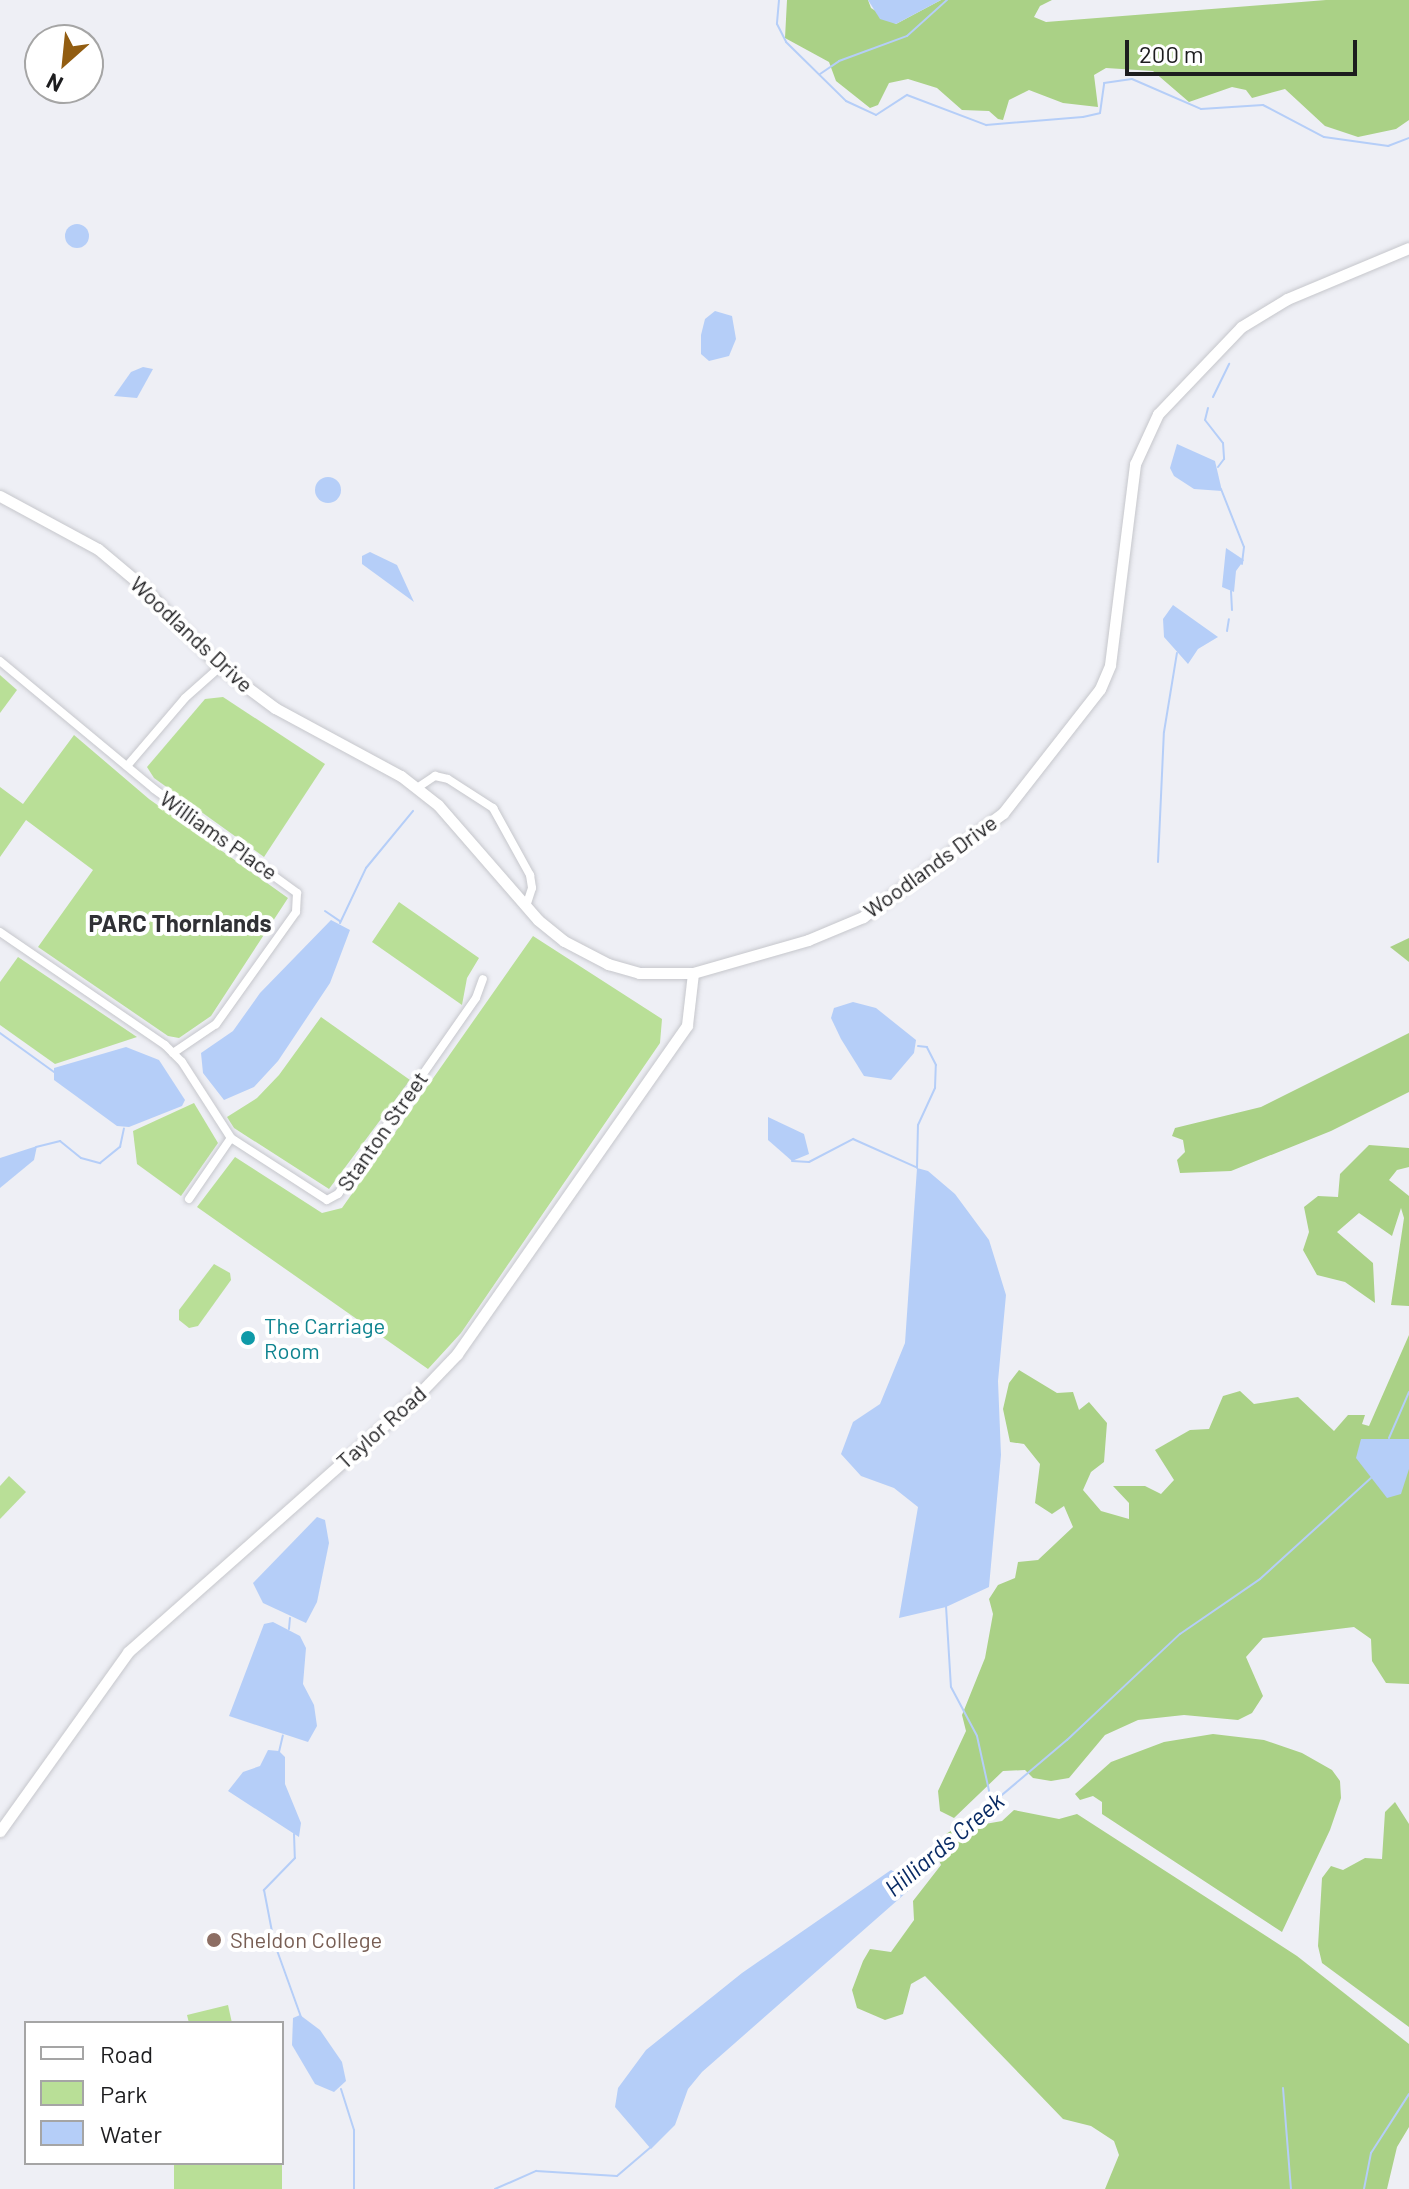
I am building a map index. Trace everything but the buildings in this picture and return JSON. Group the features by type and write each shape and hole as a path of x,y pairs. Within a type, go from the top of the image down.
{"main road":[{"name":"Woodlands Drive","path":"0,496 98,549 141,585 220,667 275,708 417,788 462,828 526,906 564,941 608,964 639,973 693,973 808,940 863,917 1003,813 1100,689 1110,665 1135,464 1158,414 1241,327 1287,299 1409,248"},
{"name":"Taylor Road","path":"0,1831 128,1652 412,1401 457,1354 687,1025 693,973"}],"street":[{"name":"Williams Place","path":"0,661 127,766 293,887 300,902 216,1024 173,1053"},
{"path":"127,766 185,698 220,667"},
{"path":"417,788 435,776 448,779 493,808 530,875 532,888 526,906"},
{"name":"Stanton Street","path":"0,932 173,1053 231,1138 320,1198 333,1199 476,998 483,979"},
{"path":"189,1199 231,1138"}],"green space":[{"path":"787,0 868,0 871,8 896,24 941,0 1052,0 1040,6 1034,17 1046,22 1326,0 1409,0 1409,120 1396,129 1358,137 1325,126 1285,89 1252,98 1246,90 1232,87 1189,102 1153,71 1106,68 1094,75 1098,107 1063,103 1029,90 1009,100 1003,120 989,111 962,110 937,88 908,79 889,83 878,105 870,108 836,81 829,62 785,38"},
{"path":"0,675 17,690 0,713"},
{"path":"223,697 325,764 264,857 154,778 147,767 205,699"},
{"path":"74,735 149,799 288,898 211,1016 179,1038 168,1036 38,947 93,870 26,820 0,857 0,787 23,804"},
{"path":"399,902 479,958 467,978 462,1005 372,942"},
{"path":"533,936 662,1019 660,1043 461,1333 428,1369 197,1207 235,1157 322,1213 342,1208"},
{"path":"1409,938 1409,962 1390,947"},
{"path":"18,957 137,1037 55,1064 0,1025 0,982"},
{"path":"321,1017 410,1080 329,1189 234,1128 227,1117 257,1098 279,1075"},
{"path":"1409,1033 1409,1092 1331,1131 1231,1171 1180,1173 1177,1160 1185,1152 1183,1140 1172,1136 1175,1128 1261,1107"},
{"path":"194,1103 218,1143 181,1196 137,1164 133,1131"},
{"path":"1369,1145 1409,1148 1409,1167 1397,1170 1389,1180 1409,1196 1409,1306 1391,1305 1404,1218 1401,1208 1392,1236 1359,1213 1337,1232 1373,1263 1375,1303 1345,1282 1317,1275 1303,1250 1309,1232 1304,1207 1318,1196 1338,1197 1340,1174"},
{"path":"214,1264 230,1273 231,1280 198,1326 189,1328 179,1320 179,1310"},
{"path":"1409,1335 1409,1684 1386,1683 1372,1661 1371,1639 1354,1627 1263,1638 1246,1657 1263,1696 1252,1713 1238,1720 1184,1715 1138,1720 1105,1735 1069,1778 1051,1781 1033,1778 1025,1770 1003,1771 954,1818 940,1811 938,1791 966,1731 962,1715 985,1658 993,1614 989,1599 998,1585 1015,1578 1018,1562 1038,1560 1073,1527 1064,1506 1052,1514 1035,1503 1040,1464 1024,1444 1010,1442 1003,1409 1009,1383 1019,1370 1057,1393 1073,1392 1079,1410 1089,1402 1107,1423 1104,1462 1091,1472 1083,1490 1101,1511 1129,1519 1129,1503 1113,1486 1145,1486 1161,1494 1174,1480 1155,1450 1190,1430 1209,1429 1223,1396 1240,1391 1254,1404 1298,1397 1334,1431 1348,1415 1365,1415 1362,1424 1369,1426"},
{"path":"9,1476 26,1492 0,1519 0,1486"},
{"path":"1213,1734 1264,1740 1302,1753 1332,1770 1340,1781 1341,1798 1330,1830 1282,1932 1102,1814 1102,1802 1093,1796 1080,1800 1075,1794 1111,1762 1164,1742"},
{"path":"1395,1802 1409,1824 1409,2027 1322,1963 1318,1946 1322,1878 1331,1866 1343,1870 1365,1858 1382,1859 1385,1812"},
{"path":"1014,1810 1059,1819 1077,1814 1297,1956 1409,2044 1409,2127 1397,2147 1387,2189 1105,2189 1119,2155 1114,2141 1091,2126 1063,2119 925,1976 911,1984 903,2014 885,2020 857,2008 852,1990 863,1961 870,1949 891,1952 914,1920 913,1901 941,1865 937,1856 946,1834 974,1816 985,1824 1002,1821"},
{"path":"228,2005 232,2021 188,2021 187,2015"},
{"path":"174,2165 282,2165 282,2189 174,2189"}],"water":[{"path":"868,0 941,0 896,24 880,19"},
{"path":"77,224 86,227 89,236 86,245 77,248 68,245 65,236 68,227"},
{"path":"715,311 732,316 736,339 729,356 709,361 701,354 701,335 705,319"},
{"path":"143,367 153,369 137,398 114,396 131,372"},
{"path":"1177,444 1215,461 1222,491 1194,489 1174,476 1170,468"},
{"path":"328,477 337,481 341,490 337,499 328,503 319,499 315,490 319,481"},
{"path":"1226,548 1244,560 1236,571 1234,592 1222,587"},
{"path":"370,552 397,565 414,602 362,564 362,556"},
{"path":"1173,605 1218,637 1198,649 1188,664 1164,637 1163,619"},
{"path":"331,920 350,930 330,983 278,1061 254,1087 224,1100 203,1073 201,1053 233,1031 260,993"},
{"path":"853,1002 876,1008 916,1040 914,1053 891,1080 864,1076 841,1039 831,1018 834,1008"},
{"path":"126,1047 159,1060 185,1100 182,1106 129,1127 117,1126 54,1080 54,1068"},
{"path":"768,1117 804,1134 809,1154 792,1161 768,1140"},
{"path":"37,1146 34,1160 0,1188 0,1158"},
{"path":"917,1168 928,1171 955,1194 989,1240 1006,1295 998,1381 1001,1455 989,1587 946,1607 899,1618 918,1507 894,1488 861,1476 841,1454 853,1422 880,1404 905,1343"},
{"path":"1361,1439 1409,1439 1409,1469 1401,1494 1387,1498 1356,1458"},
{"path":"317,1517 325,1520 329,1543 317,1602 306,1623 263,1603 253,1583"},
{"path":"273,1622 300,1636 306,1648 303,1684 314,1705 317,1726 308,1742 229,1716 264,1624"},
{"path":"268,1750 279,1751 285,1757 285,1784 301,1823 299,1837 228,1791 243,1772 260,1766"},
{"path":"891,1870 905,1877 908,1891 702,2072 688,2089 675,2125 651,2149 615,2107 618,2088 646,2050 742,1973"},
{"path":"300,2015 320,2030 342,2062 346,2081 334,2092 315,2084 292,2045 293,2018"}],"waterway":[{"path":"779,0 777,24 786,42 846,101 876,115 907,95 986,125 1083,117 1100,113 1104,83 1132,79 1201,109 1263,105 1324,137 1388,146 1409,138"},
{"path":"820,74 839,61 907,36 947,0"},
{"path":"1213,397 1229,364"},
{"path":"1208,408 1205,420 1223,443 1224,459 1218,467"},
{"path":"1221,489 1244,547 1242,564"},
{"path":"1231,591 1232,610"},
{"path":"1227,631 1229,619"},
{"path":"1158,862 1164,732 1177,653"},
{"path":"340,923 366,868 413,811"},
{"path":"325,911 340,921"},
{"path":"0,1033 54,1072"},
{"path":"917,1168 918,1125 935,1088 936,1065 927,1047 918,1046"},
{"path":"36,1147 60,1141 81,1158 100,1163 120,1147 124,1128"},
{"path":"792,1161 809,1162 853,1139 916,1167"},
{"path":"1389,1438 1409,1392"},
{"name":"Hilliards Creek","path":"906,1876 1067,1740 1180,1634 1260,1579 1371,1478"},
{"path":"946,1606 951,1687 977,1736 992,1804"},
{"path":"289,1629 290,1618"},
{"path":"279,1752 283,1735"},
{"path":"294,1834 295,1858 264,1890 274,1942 301,2017"},
{"path":"1283,2088 1291,2189"},
{"path":"341,2089 354,2130 354,2189"},
{"path":"1364,2189 1371,2153 1409,2094"},
{"name":"Hilliards Creek","path":"495,2189 536,2171 617,2176 651,2147"}],"place":[{"name":"The Carriage Room","path":"248,1338"},
{"name":"Sheldon College","path":"214,1940"}],"district":[{"name":"PARC Thornlands","path":"180,923"}]}
